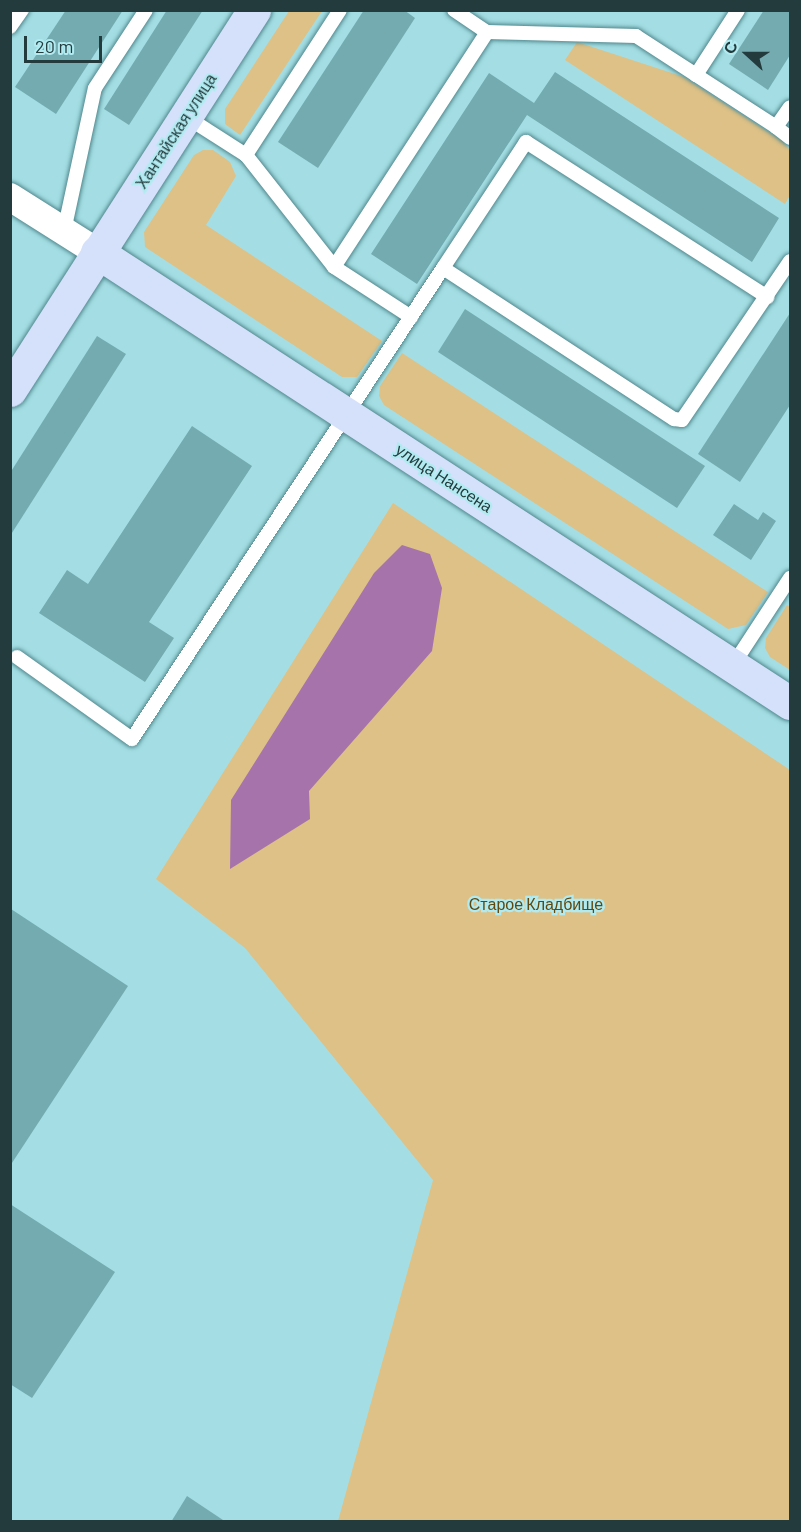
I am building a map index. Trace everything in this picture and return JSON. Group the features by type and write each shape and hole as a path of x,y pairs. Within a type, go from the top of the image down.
{"street":[{"name":"Хантайская улица","path":"10,390 255,10"},
{"path":"10,197 97,252"},
{"name":"улица Нансена","path":"97,252 790,703"}],"lane":[{"path":"10,27 22,10"},
{"path":"64,231 95,88 146,10"},
{"path":"246,155 340,10"},
{"path":"454,10 488,33 636,36 790,138"},
{"path":"696,75 738,10"},
{"path":"334,267 488,33"},
{"path":"776,128 790,107"},
{"path":"186,116 246,155 334,267 411,317"},
{"path":"17,657 132,739 348,415 526,142 767,297"},
{"path":"443,268 674,419 682,420 790,261"},
{"path":"733,666 790,578"}],"green space":[{"path":"289,11 322,11 240,135 225,124 225,109"},
{"path":"577,42 684,77 781,140 790,150 790,195 785,204 565,60"},
{"path":"203,150 213,150 230,162 236,176 206,225 382,341 357,377 342,377 145,247 144,232 194,155"},
{"path":"402,353 768,592 746,625 728,629 384,405 379,396 380,386"},
{"name":"Старое Кладбище","path":"393,503 790,770 790,1521 338,1521 433,1180 245,948 156,879"},
{"path":"787,605 790,607 790,670 770,657 765,648 766,638"}],"shaded area":[{"path":"402,545 430,554 442,588 432,651 309,791 310,819 230,869 231,800 374,573"}],"building":[{"path":"66,10 123,10 56,114 15,87"},
{"path":"167,10 203,10 129,125 104,109"},
{"path":"364,10 404,10 415,18 318,168 278,142"},
{"path":"764,10 790,10 790,55 768,90 729,64"},
{"path":"555,72 779,218 752,262 527,115 417,284 371,254 489,73 534,103"},
{"path":"465,309 705,466 677,508 438,352"},
{"path":"790,313 790,405 740,482 698,454"},
{"path":"97,336 126,354 10,536 10,473"},
{"path":"192,426 252,466 149,622 174,638 145,682 39,613 67,570 88,584"},
{"path":"734,504 758,520 763,512 776,521 751,560 713,535"},
{"path":"10,910 128,986 10,1166"},
{"path":"10,1204 115,1272 32,1398 10,1384"},
{"path":"187,1496 226,1522 171,1522"}]}
